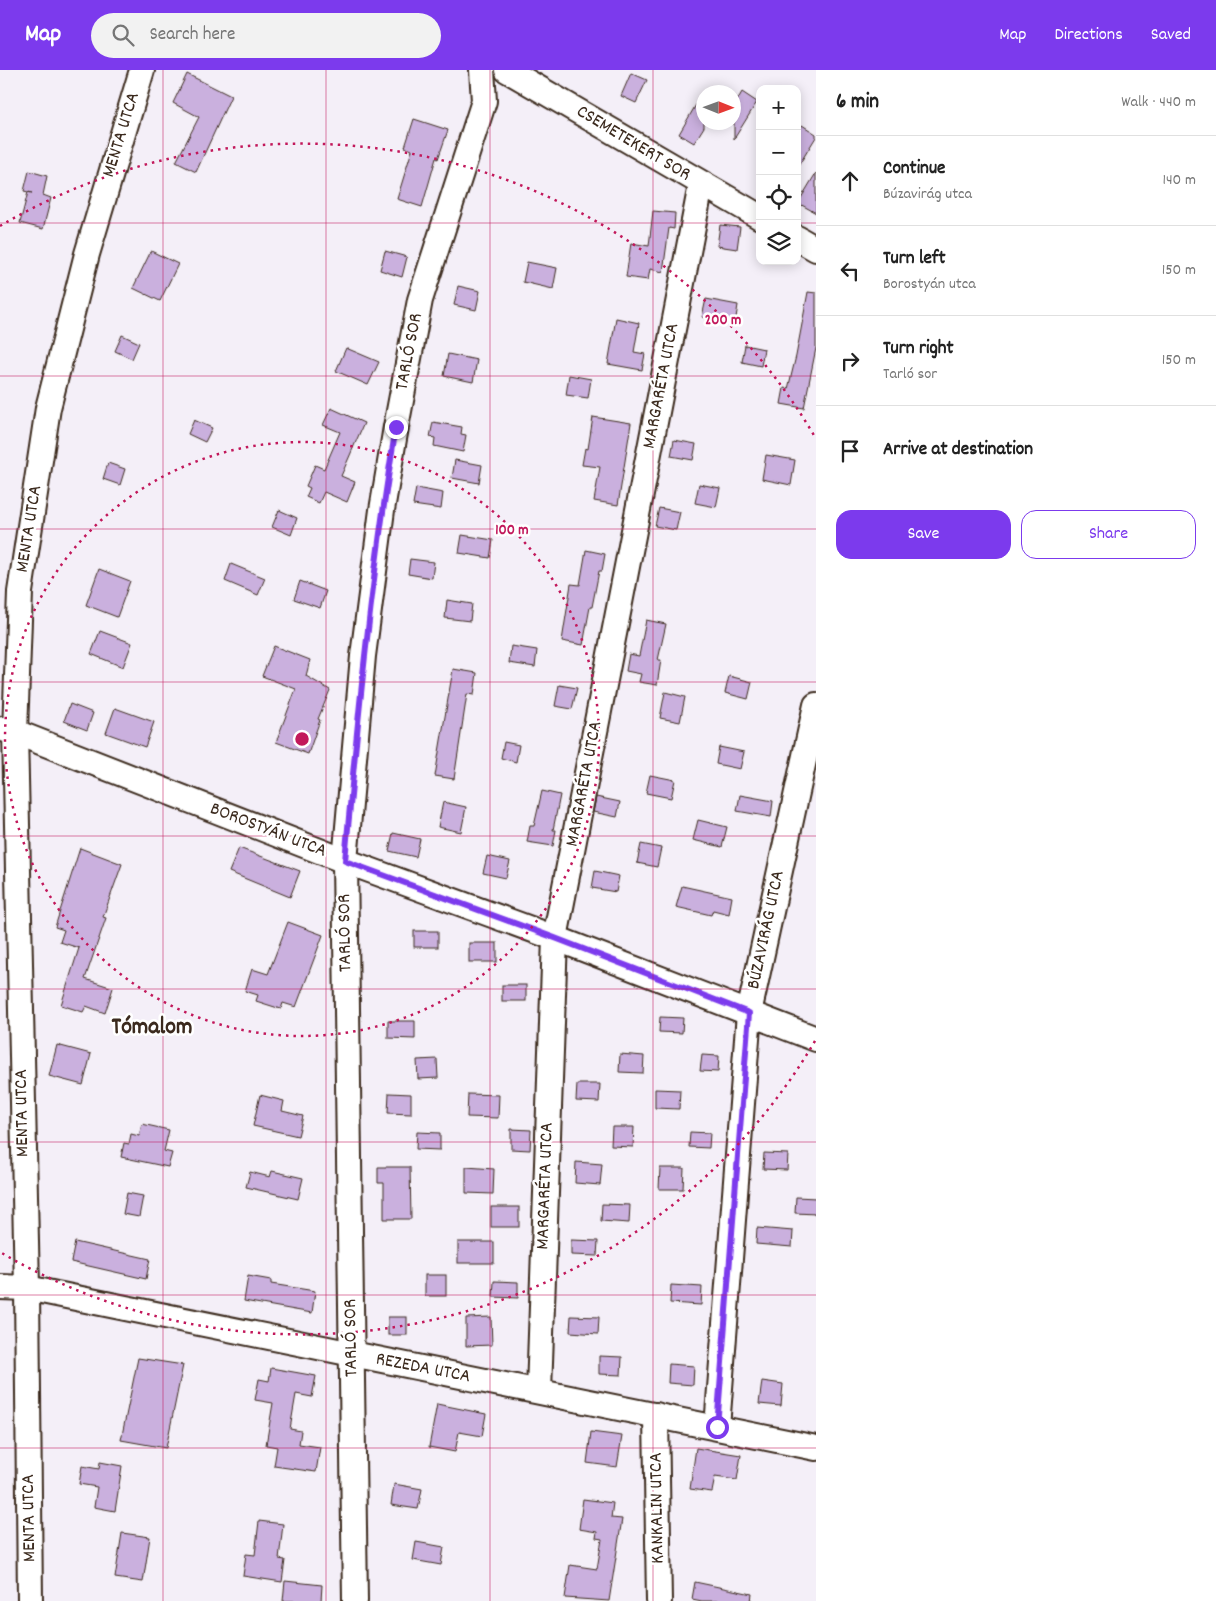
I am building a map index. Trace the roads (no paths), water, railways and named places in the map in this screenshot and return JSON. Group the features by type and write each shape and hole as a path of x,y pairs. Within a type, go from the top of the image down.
{"street":[{"name":"MENTA UTCA","path":"30,1601 27,1288 8,730 20,592 48,408 87,254 142,70"},
{"name":"TARLÓ SOR","path":"356,1601 345,861 363,656 382,510 396,427 420,300 484,101 482,70"},
{"name":"CSEMETEKERT SOR","path":"507,70 701,185 756,215"},
{"name":"MARGARÉTA UTCA","path":"539,1391 555,938 701,185"},
{"path":"801,240 816,249"},
{"name":"BÚZAVIRÁG UTCA","path":"717,1427 749,1013 816,704"},
{"name":"BOROSTYÁN UTCA","path":"8,730 345,861 555,938 816,1039"},
{"name":"REZEDA UTCA","path":"0,1287 27,1288 352,1355 656,1414 816,1448"},
{"name":"KANKALIN UTCA","path":"656,1414 659,1601"}],"district":[{"name":"Tómalom","path":"152,1028"}]}
